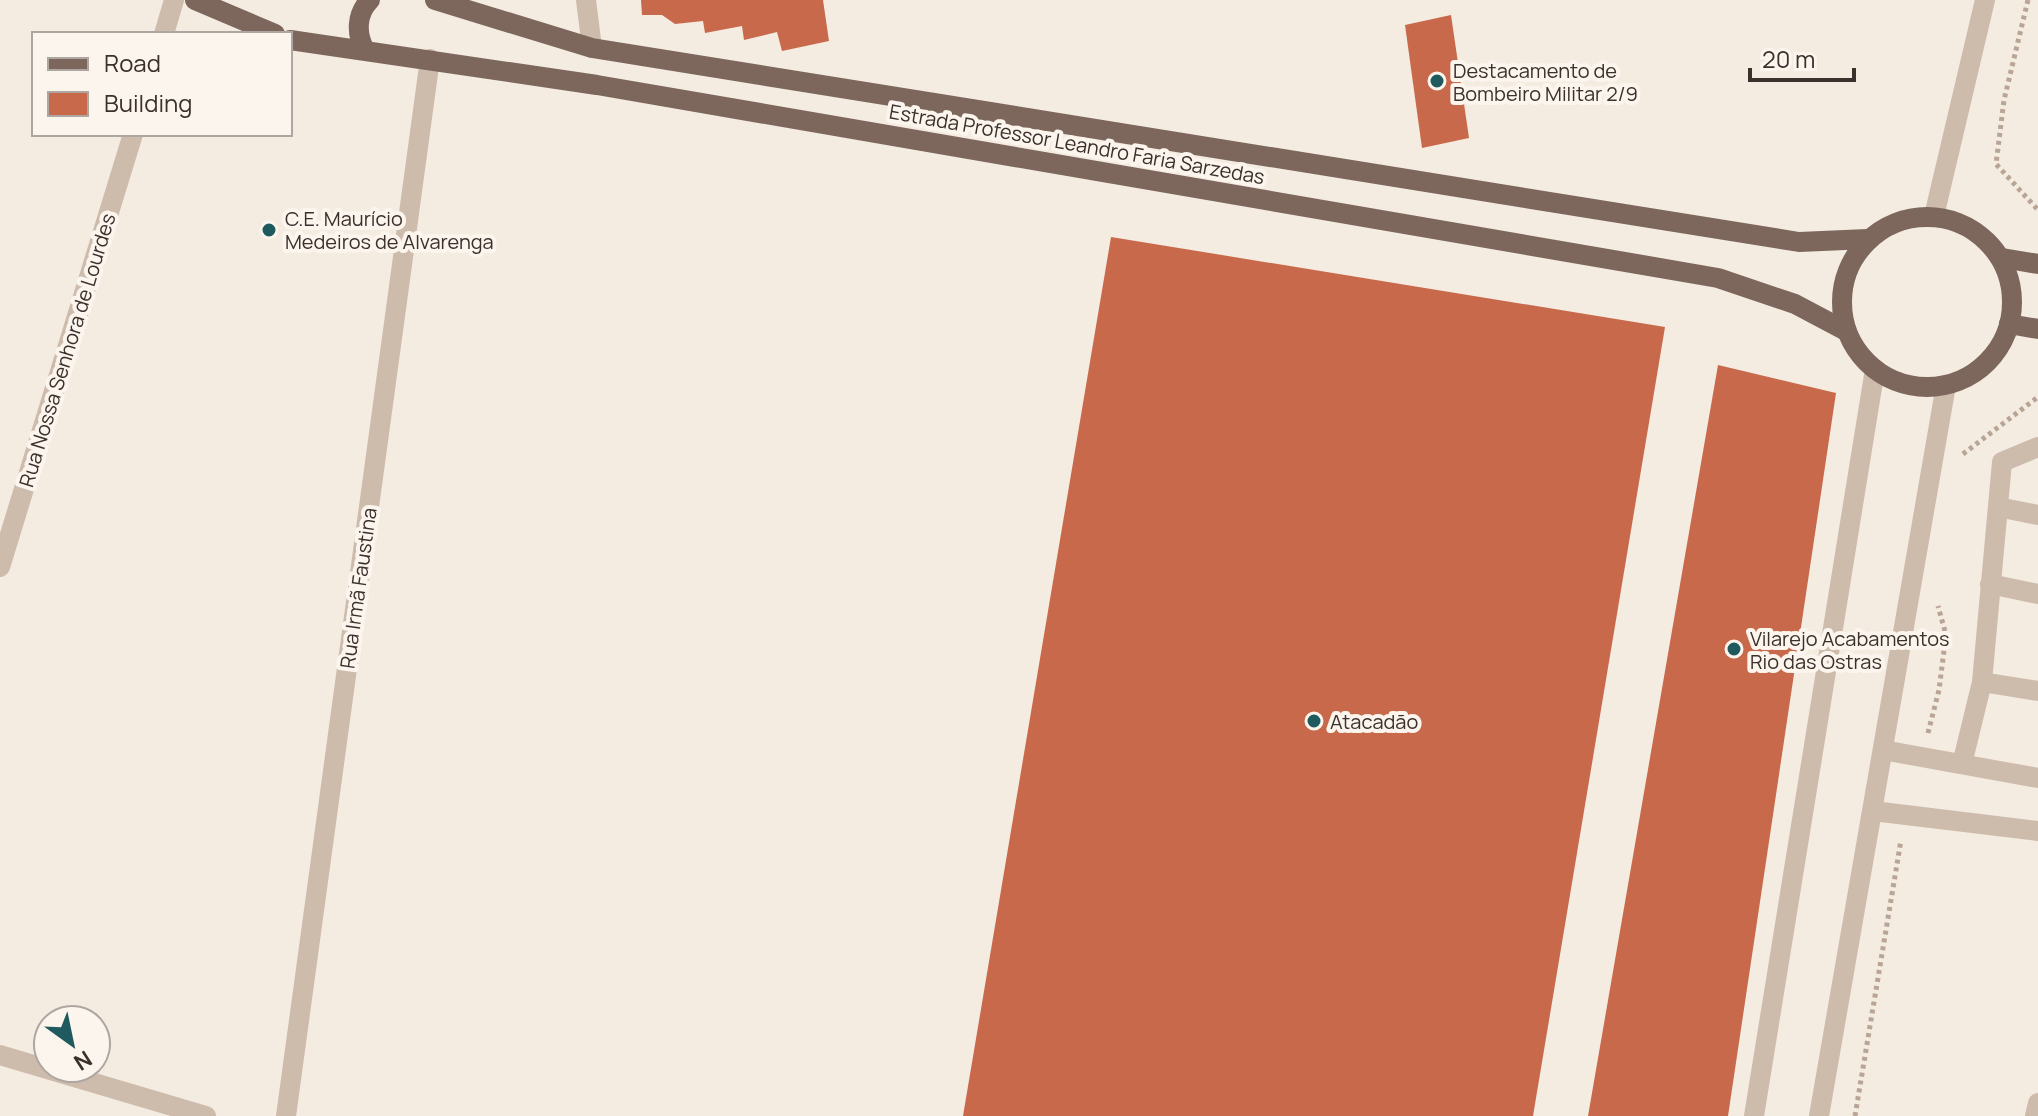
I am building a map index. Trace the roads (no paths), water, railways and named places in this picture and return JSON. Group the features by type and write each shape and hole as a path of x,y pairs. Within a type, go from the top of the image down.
{"main road":[{"path":"195,0 270,32"},
{"path":"365,50 357,30 365,4 370,0"},
{"name":"Estrada Professor Leandro Faria Sarzedas","path":"435,0 592,48 1799,242 1868,239 1888,226 1934,216"},
{"name":"Estrada Professor Leandro Faria Sarzedas","path":"292,40 430,59 1718,278 1795,304 1846,331 1862,357 1885,377 1915,386 1946,385"},
{"path":"1934,216 1963,224 1988,241 2002,258 2015,293 2009,324 1996,351 1974,372 1946,385"},
{"path":"1846,331 1841,301 1847,270 1868,239"},
{"path":"2002,258 2038,264"},
{"path":"2009,324 2038,329"}],"street":[{"path":"165,32 174,0"},
{"path":"586,0 592,48"},
{"path":"1934,216 1985,0"},
{"name":"Rua Irmã Faustina","path":"286,1116 430,59"},
{"name":"Rua Nossa Senhora de Lourdes","path":"0,567 132,136"},
{"path":"1754,1116 1875,369"},
{"path":"1819,1116 1946,385"},
{"path":"1962,764 1982,682 2002,462 2038,447"},
{"path":"1998,507 2038,515"},
{"path":"1990,584 2038,594"},
{"path":"1982,682 2038,691"},
{"path":"1883,750 2038,778"},
{"path":"1873,811 2038,831"},
{"path":"0,1055 206,1116"},
{"path":"2035,1116 2038,1103"}],"place":[{"name":"Destacamento de Bombeiro Militar 2/9","path":"1437,81"},
{"name":"C.E. Maurício Medeiros de Alvarenga","path":"269,230"},
{"name":"Vilarejo Acabamentos Rio das Ostras","path":"1734,649"},
{"name":"Atacadão","path":"1314,721"}]}
